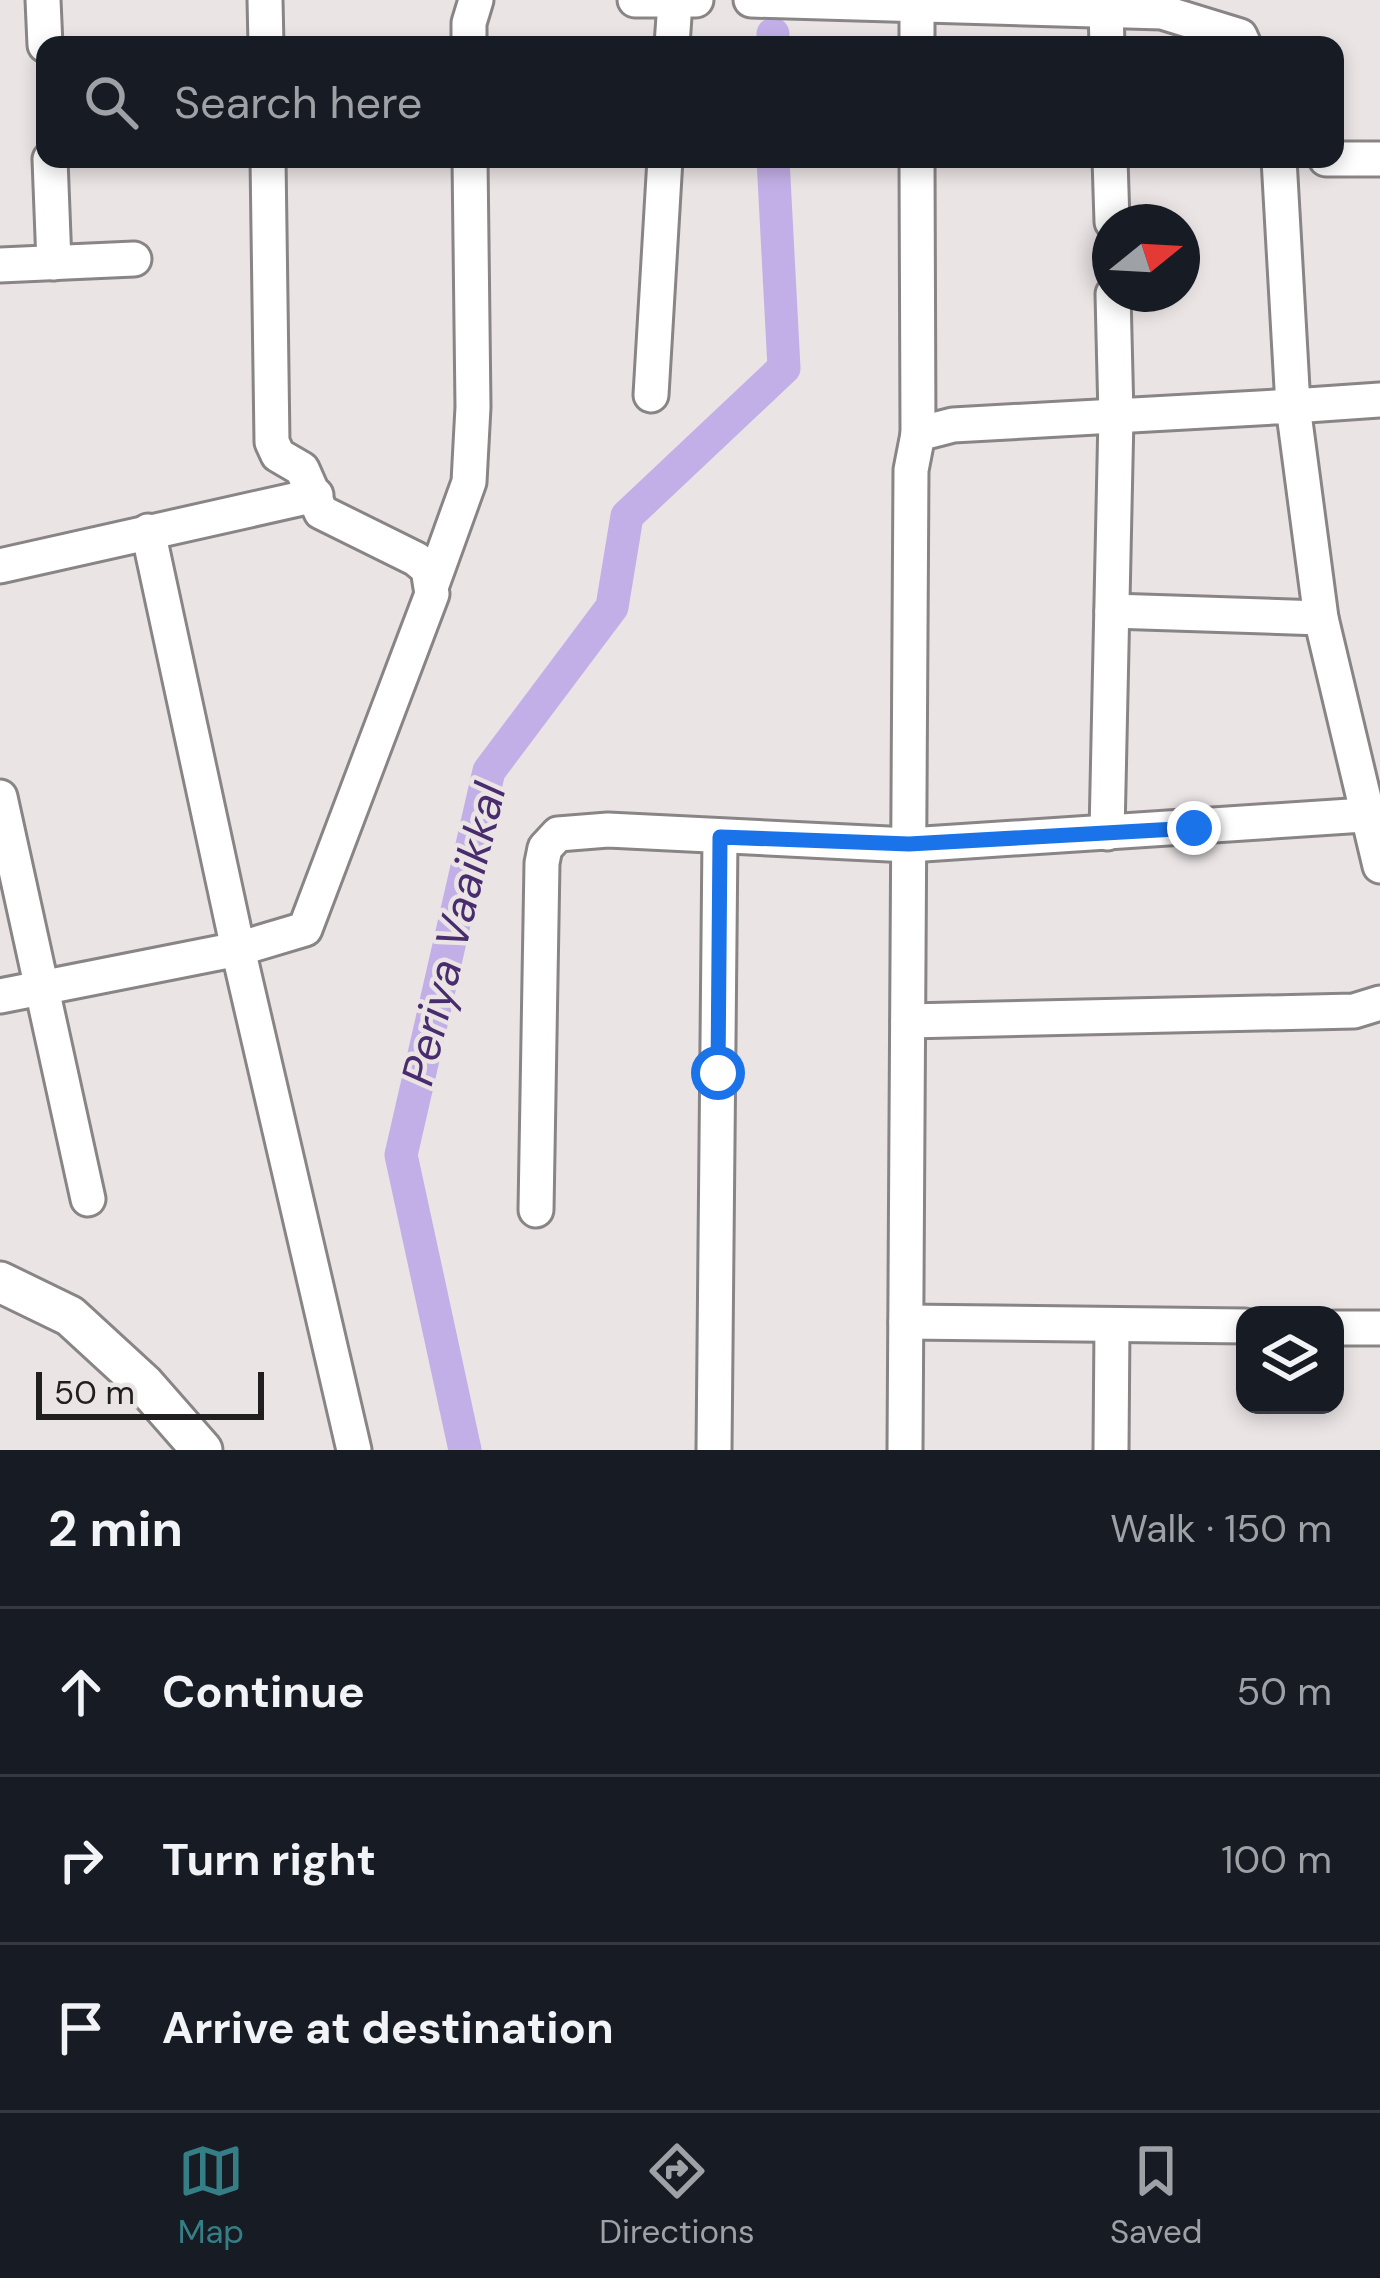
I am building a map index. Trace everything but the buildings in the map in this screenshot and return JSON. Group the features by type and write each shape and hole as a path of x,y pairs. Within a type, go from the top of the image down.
{"street":[{"path":"43,0 45,36"},
{"path":"266,0 266,36"},
{"path":"469,36 476,0"},
{"path":"634,0 686,1 675,36"},
{"path":"753,2 1053,4 1212,14 1240,36"},
{"path":"917,6 917,36"},
{"path":"1106,10 1107,36"},
{"path":"1344,159 1380,160"},
{"path":"50,168 54,263"},
{"path":"268,168 272,442 278,454 302,469 321,512 416,559 428,569 433,582"},
{"path":"0,996 238,949 305,929 433,594 433,582 469,482 470,168"},
{"path":"651,395 664,168"},
{"path":"905,1450 917,168"},
{"path":"1110,168 1111,204"},
{"path":"1280,168 1293,406 1321,618 1375,816 1380,866"},
{"path":"0,266 134,259"},
{"path":"1106,833 1116,416 1113,312"},
{"path":"918,434 953,425 1380,400"},
{"path":"0,566 316,495"},
{"path":"148,531 238,949 354,1450"},
{"path":"1112,611 1321,618"},
{"path":"0,797 88,1198"},
{"path":"536,1210 542,863 545,848 558,834 578,830 909,844 1375,816"},
{"path":"714,1450 720,837"},
{"path":"908,1021 1354,1011 1380,1004"},
{"path":"0,1282 70,1316 144,1384 202,1450"},
{"path":"906,1322 1236,1326"},
{"path":"1111,1450 1112,1325"},
{"path":"1344,1328 1380,1328"}],"waterway":[{"name":"Periya Vaaikkal","path":"465,1450 401,1155 489,771 612,607 627,516 784,368 773,168"}],"route":[{"path":"718,1073 720,837 909,844 1194,828"}]}
